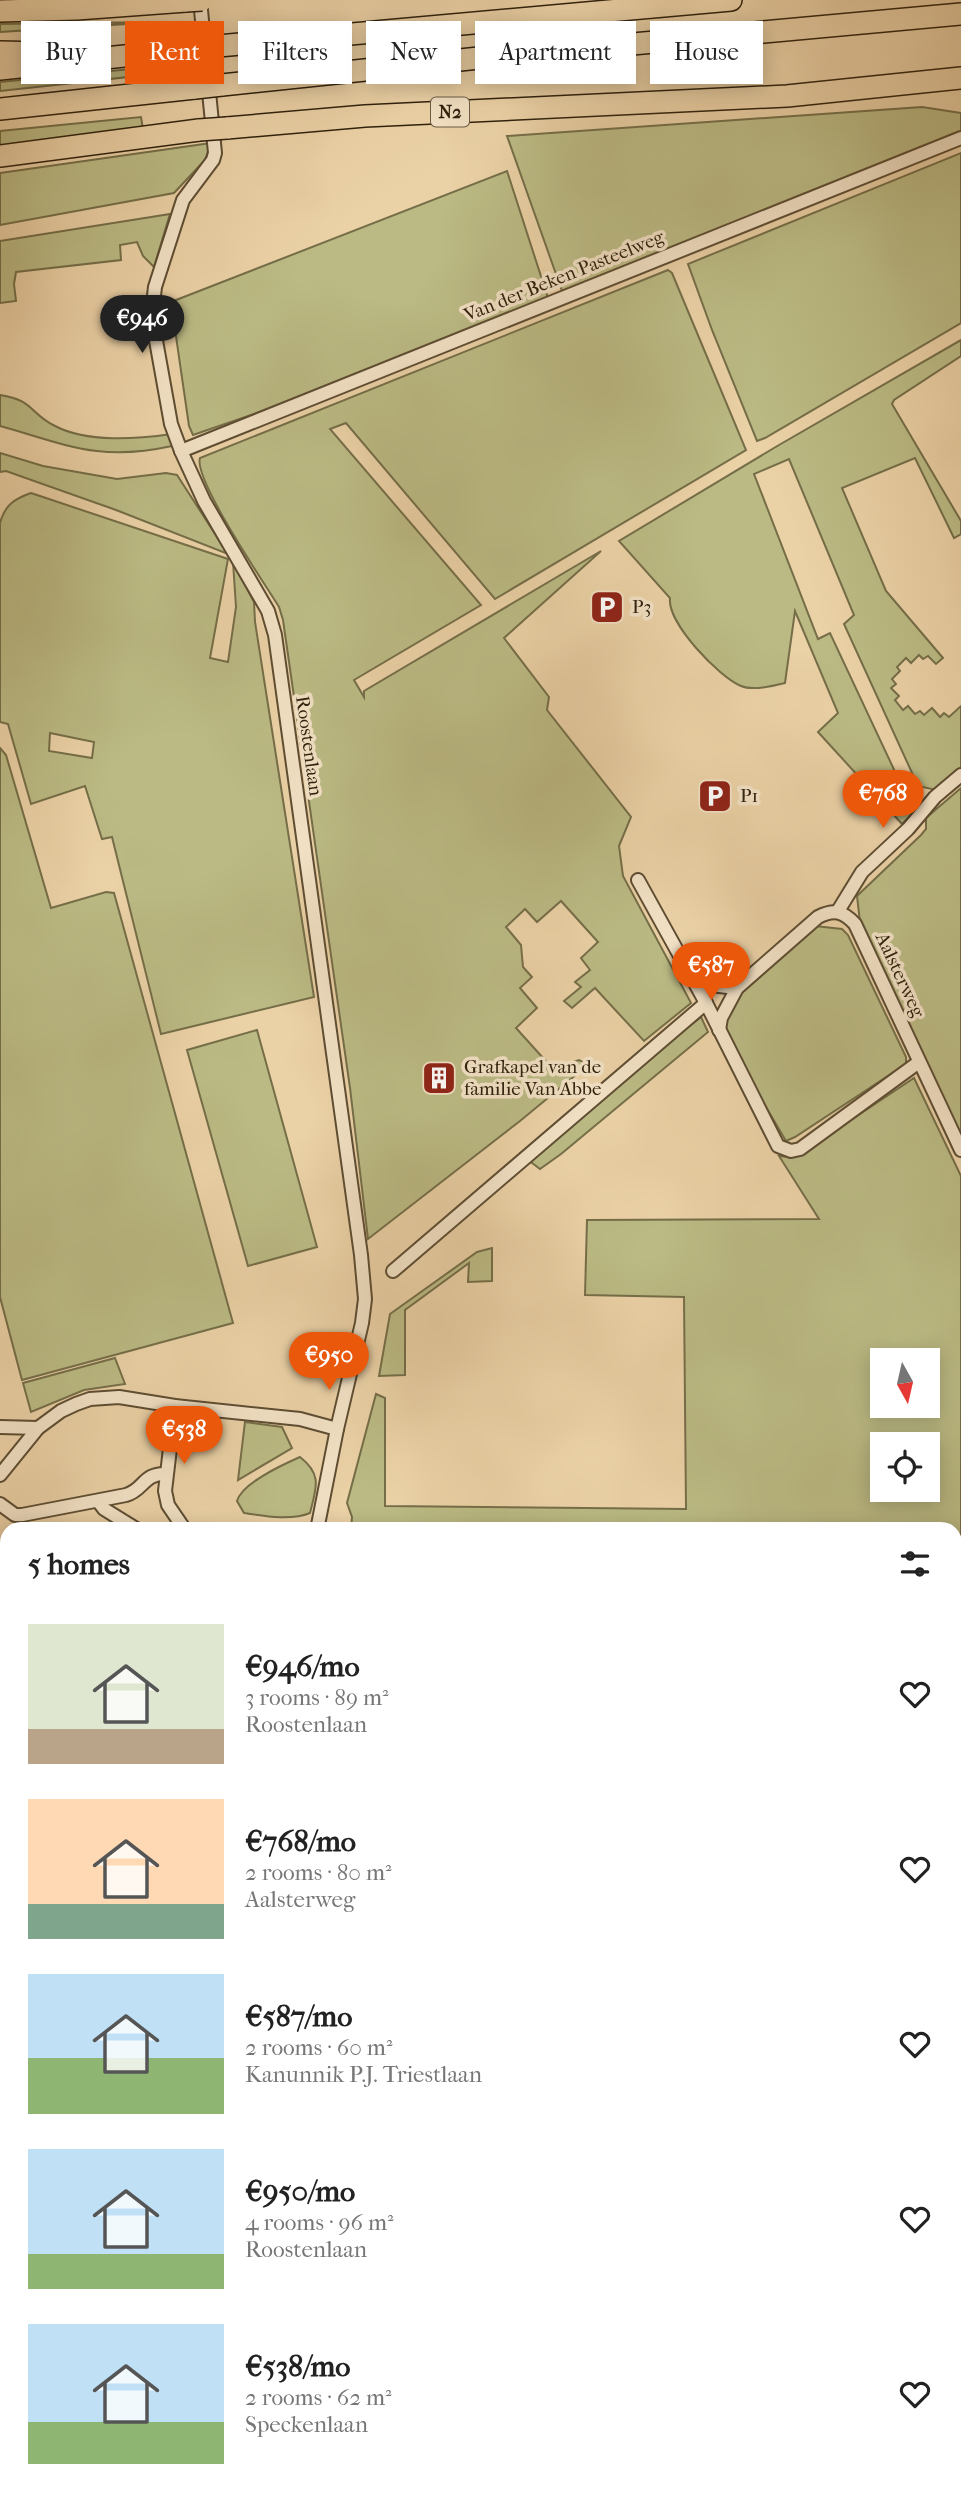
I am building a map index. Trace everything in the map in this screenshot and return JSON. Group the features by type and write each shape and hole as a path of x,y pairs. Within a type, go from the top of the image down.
{"highway":[{"path":"0,11 77,9 196,0"},
{"path":"224,45 731,0"},
{"path":"0,109 479,58 961,14"},
{"path":"0,52 125,55"},
{"path":"0,69 125,55"},
{"name":"N2","path":"0,156 199,131 365,116 787,96 961,78"}],"street":[{"name":"Roostenlaan","path":"196,0 215,153 213,160 183,200 155,287 152,313 172,424 181,451 204,501 268,611 275,635 364,1281 362,1323 319,1522"},
{"name":"Van der Beken Pasteelweg","path":"181,451 961,138"},
{"path":"719,1030 721,1018 737,988 818,918 828,912 838,911 862,872 908,830 935,797 961,775"},
{"path":"638,880 706,1003 778,1146 791,1151 800,1149 919,1062"},
{"name":"Aalsterweg","path":"838,911 847,915 855,924 961,1150"},
{"path":"693,979 710,985 737,988"},
{"path":"393,1271 706,1003"},
{"path":"0,1475 38,1428 61,1411 90,1399 119,1397 175,1406 300,1419 337,1429"},
{"path":"175,1406 166,1474 166,1499 180,1522"},
{"path":"0,1427 38,1428"},
{"path":"0,1504 15,1515 98,1501 132,1493 150,1476 166,1474"},
{"path":"98,1501 104,1509 125,1522"}],"shaded area":[{"path":"0,24 21,24 21,31 0,32"},
{"path":"125,70 125,77 111,79 111,71"},
{"path":"21,80 21,84 64,84 0,91 0,82"},
{"path":"922,107 961,113 961,132 562,291 507,136"},
{"path":"141,117 143,129 0,149 0,131"},
{"path":"211,143 205,160 174,193 0,225 0,173"},
{"path":"961,153 961,323 757,441 688,264"},
{"path":"507,171 548,298 254,414 193,435 189,426 171,302"},
{"path":"170,214 154,267 143,256 137,242 120,245 121,260 16,272 16,301 0,303 0,241"},
{"path":"668,270 672,273 746,450 495,599 346,423 330,429 481,605 354,680 364,697 364,691 601,551 504,638 549,697 547,710 631,817 619,846 623,876 691,1003 644,1041 595,988 572,1008 564,1001 581,987 575,982 590,970 581,958 598,942 561,901 537,922 525,909 506,927 521,945 523,967 532,977 520,988 537,1008 516,1028 553,1069 579,1060 588,1065 368,1239 350,1088 283,620 279,607 207,487 200,458"},
{"path":"961,340 961,356 894,400 892,404 961,521 961,534 954,538 915,458 842,488 886,591 943,658 936,664 928,656 923,659 919,655 911,663 906,658 897,667 900,671 892,679 896,684 891,688 899,696 895,700 903,710 908,706 915,714 920,711 924,715 932,708 940,717 944,713 949,717 961,706 961,767 936,790 918,786 844,624 854,615 789,459 754,474 818,639 830,633 912,808 912,814 902,824 818,732 838,713 795,611 785,683 757,688 741,686 720,672 696,648 677,621 671,609 670,598 619,541"},
{"path":"0,395 19,400 47,421 68,431 112,438 172,434 172,446 146,451 103,452 65,445 0,426"},
{"path":"0,453 43,466 117,479 166,473 177,475 228,554 116,510 6,471 0,472"},
{"path":"31,493 228,559 210,658 228,662 236,607 233,562 254,602 314,997 161,1034 112,837 102,839 85,786 31,804 8,724 0,722 0,523 15,500","holes":["50,733 94,742 92,758 49,751"]},
{"path":"0,748 6,755 51,908 106,892 114,893 233,1323 22,1380 0,1297"},
{"path":"961,788 961,1137 860,922 857,896 921,835 926,829 926,818"},
{"path":"815,926 842,929 848,935 906,1057 906,1064 786,1141 723,1029 734,995"},
{"path":"701,1017 708,1032 561,1154 540,1169 523,1156"},
{"path":"257,1030 317,1247 248,1266 187,1050"},
{"path":"914,1078 961,1176 961,1522 352,1522 347,1503 376,1394 385,1398 385,1506 686,1509 684,1297 585,1295 587,1220 819,1219 779,1156 789,1157 818,1142"},
{"path":"492,1248 492,1281 468,1282 469,1263 405,1310 405,1375 379,1376 390,1314 477,1252"},
{"path":"115,1358 125,1384 84,1390 31,1412 23,1383"},
{"path":"245,1422 282,1427 292,1448 238,1480"},
{"path":"300,1457 315,1476 316,1489 310,1513 286,1517 244,1513 237,1501 246,1488 264,1475"}],"place":[{"name":"P3","path":"607,607"},
{"name":"P1","path":"715,796"},
{"name":"Grafkapel van de familie Van Abbe","path":"439,1078"}]}
